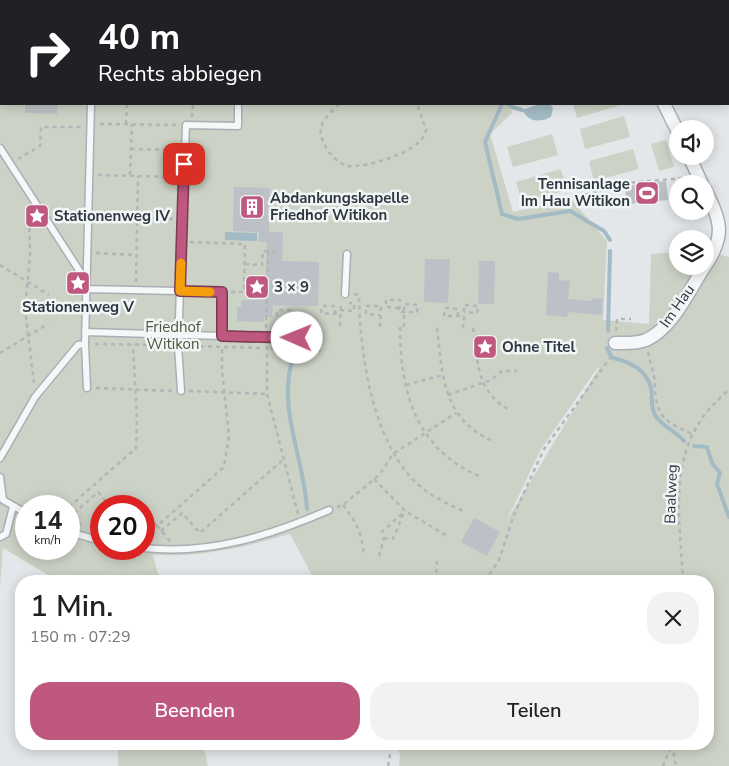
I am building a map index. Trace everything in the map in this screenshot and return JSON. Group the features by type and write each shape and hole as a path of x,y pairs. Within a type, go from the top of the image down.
{"street":[{"path":"664,105 672,120"},
{"name":"Im Hau","path":"714,207 719,231 714,255"},
{"name":"Im Hau","path":"615,343 631,344 645,340 660,332 699,275"}],"lane":[{"path":"87,388 85,332 91,105"},
{"path":"182,391 178,345 186,125 238,126 238,105"},
{"path":"0,148 86,285"},
{"path":"345,294 347,254"},
{"path":"86,285 136,290 222,292 222,336"},
{"path":"85,332 266,338 297,338 304,332"},
{"path":"0,458 35,397 78,345 85,344"},
{"path":"0,476 3,500 14,507 6,534 0,537"},
{"path":"155,549 197,549 248,540 300,523 329,510"}],"path":[{"path":"126,124 127,105"},
{"path":"338,105 323,122 320,134 327,148 337,161 349,166 382,160 405,152 422,140 426,129 417,105"},
{"path":"130,176 132,124"},
{"path":"10,164 40,146 41,126 186,125"},
{"path":"131,149 185,151"},
{"path":"89,174 184,177"},
{"path":"136,290 138,176"},
{"path":"577,197 626,183 669,182"},
{"path":"28,193 30,256 25,309 35,397"},
{"path":"137,218 182,219"},
{"path":"182,241 246,244 244,292 222,292"},
{"path":"245,264 262,265 263,252 279,252"},
{"path":"267,319 268,252"},
{"path":"87,253 136,255"},
{"path":"0,265 50,295"},
{"path":"359,294 359,326 365,366 381,425 393,454 424,490 463,511"},
{"path":"399,308 386,307 386,300 400,300 399,312 404,312 418,312 418,304 404,304 404,312 404,327"},
{"path":"334,314 335,306 322,306 321,313 334,314 340,312 354,311 354,303 341,302 340,312 340,326"},
{"path":"458,316 458,309 445,308 444,316 458,316 464,314 477,313 478,306 464,305 464,314 463,328"},
{"path":"380,315 366,314 366,306 381,306 380,327"},
{"path":"290,318 290,310 278,310 277,317 290,318 297,318 304,332"},
{"path":"489,575 499,560 515,512 544,449 614,353 617,319 631,319"},
{"path":"0,353 48,324"},
{"path":"400,327 400,344 406,384 417,418 425,434 451,462 480,476"},
{"path":"437,328 443,375 448,395 456,413 466,426 478,435 495,442"},
{"path":"474,328 483,383 494,402 508,409"},
{"path":"80,499 136,448 137,419 134,333"},
{"path":"157,526 224,467 229,436 222,370 222,336"},
{"path":"266,338 267,394 274,426 285,458 300,523"},
{"path":"645,340 656,385 654,399 661,415 692,434"},
{"path":"85,344 320,350"},
{"path":"448,395 483,383 502,370 517,371"},
{"path":"406,384 443,375"},
{"name":"Baalweg","path":"683,575 679,488 684,457 692,434 713,405 728,390"},
{"path":"329,510 343,505 374,479 393,454 456,413"},
{"path":"161,531 182,513 200,534 285,458"},
{"path":"374,479 405,511 449,537"},
{"path":"80,508 90,499"},
{"path":"343,505 355,520 362,536 364,556"},
{"path":"379,556 384,538 382,532 405,511"},
{"path":"384,538 393,539 405,511"},
{"path":"80,524 90,535"},
{"path":"155,524 178,550"},
{"path":"436,575 437,557"},
{"path":"388,766 391,750"},
{"path":"663,766 670,750"},
{"path":"673,750 676,766"}],"green space":[{"name":"Friedhof Witikon","path":"0,105 509,105 512,113 490,134 513,212 571,199 607,241 603,320 649,324 651,254 669,253 669,275 714,275 714,253 729,257 729,766 399,766 399,750 714,750 714,575 312,575 290,534 206,553 155,555 155,495 90,495 90,560 154,560 158,575 48,575 23,560 80,560 80,495 15,495 15,555 3,548 0,586","holes":["598,367 599,368 506,522 541,449"]},
{"path":"573,105 621,105 577,118"},
{"path":"624,116 630,137 585,149 580,129"},
{"path":"552,134 558,155 513,167 507,147"},
{"path":"666,140 669,150 669,165 673,165 674,167 659,171 651,144"},
{"path":"633,149 639,169 594,181 589,161"},
{"path":"561,169 567,190 522,202 516,182"},
{"path":"118,750 204,750 208,766 118,766"}],"water":[{"path":"537,105 551,105 553,108 551,117 538,121 528,117 522,110"},
{"path":"225,232 257,233 257,241 225,240"}],"building":[{"path":"25,105 58,105 57,114 25,113"},
{"name":"Tennisanlage Im Hau Witikon","path":"666,181 668,200 627,204 625,186"},
{"path":"234,187 270,188 269,232 283,232 282,261 319,262 318,306 273,305 272,317 264,317 264,322 237,321 237,307 241,307 241,300 265,300 267,242 259,242 259,232 233,231"},
{"path":"425,259 450,259 448,303 424,302"},
{"path":"479,261 495,261 494,304 478,304"},
{"path":"548,272 559,273 559,280 570,281 568,299 592,301 592,298 603,299 602,315 568,312 567,317 546,315"},
{"path":"474,518 500,532 487,556 461,542"}],"waterway":[{"path":"502,105 485,142 502,214 518,219 570,211 604,231 610,240"},
{"path":"509,105 522,110"},
{"path":"608,331 610,251"},
{"path":"607,348 611,356"},
{"path":"613,358 631,364 641,371 649,381 655,415 684,441"},
{"path":"292,361 288,398 307,509"},
{"path":"694,446 707,447 712,463 720,473 717,484 729,517"}],"slow traffic":[{"path":"181,263 180,291 210,292"}],"place":[{"name":"Tennisanlage Im Hau Witikon","path":"647,193"},
{"name":"Abdankungskapelle Friedhof Witikon","path":"252,207"},
{"name":"Stationenweg IV","path":"37,216"},
{"name":"Stationenweg V","path":"78,283"},
{"name":"3 × 9","path":"257,287"},
{"name":"Ohne Titel","path":"485,347"}],"route":[{"path":"184,164 180,291 222,292 222,336 297,338"}]}
